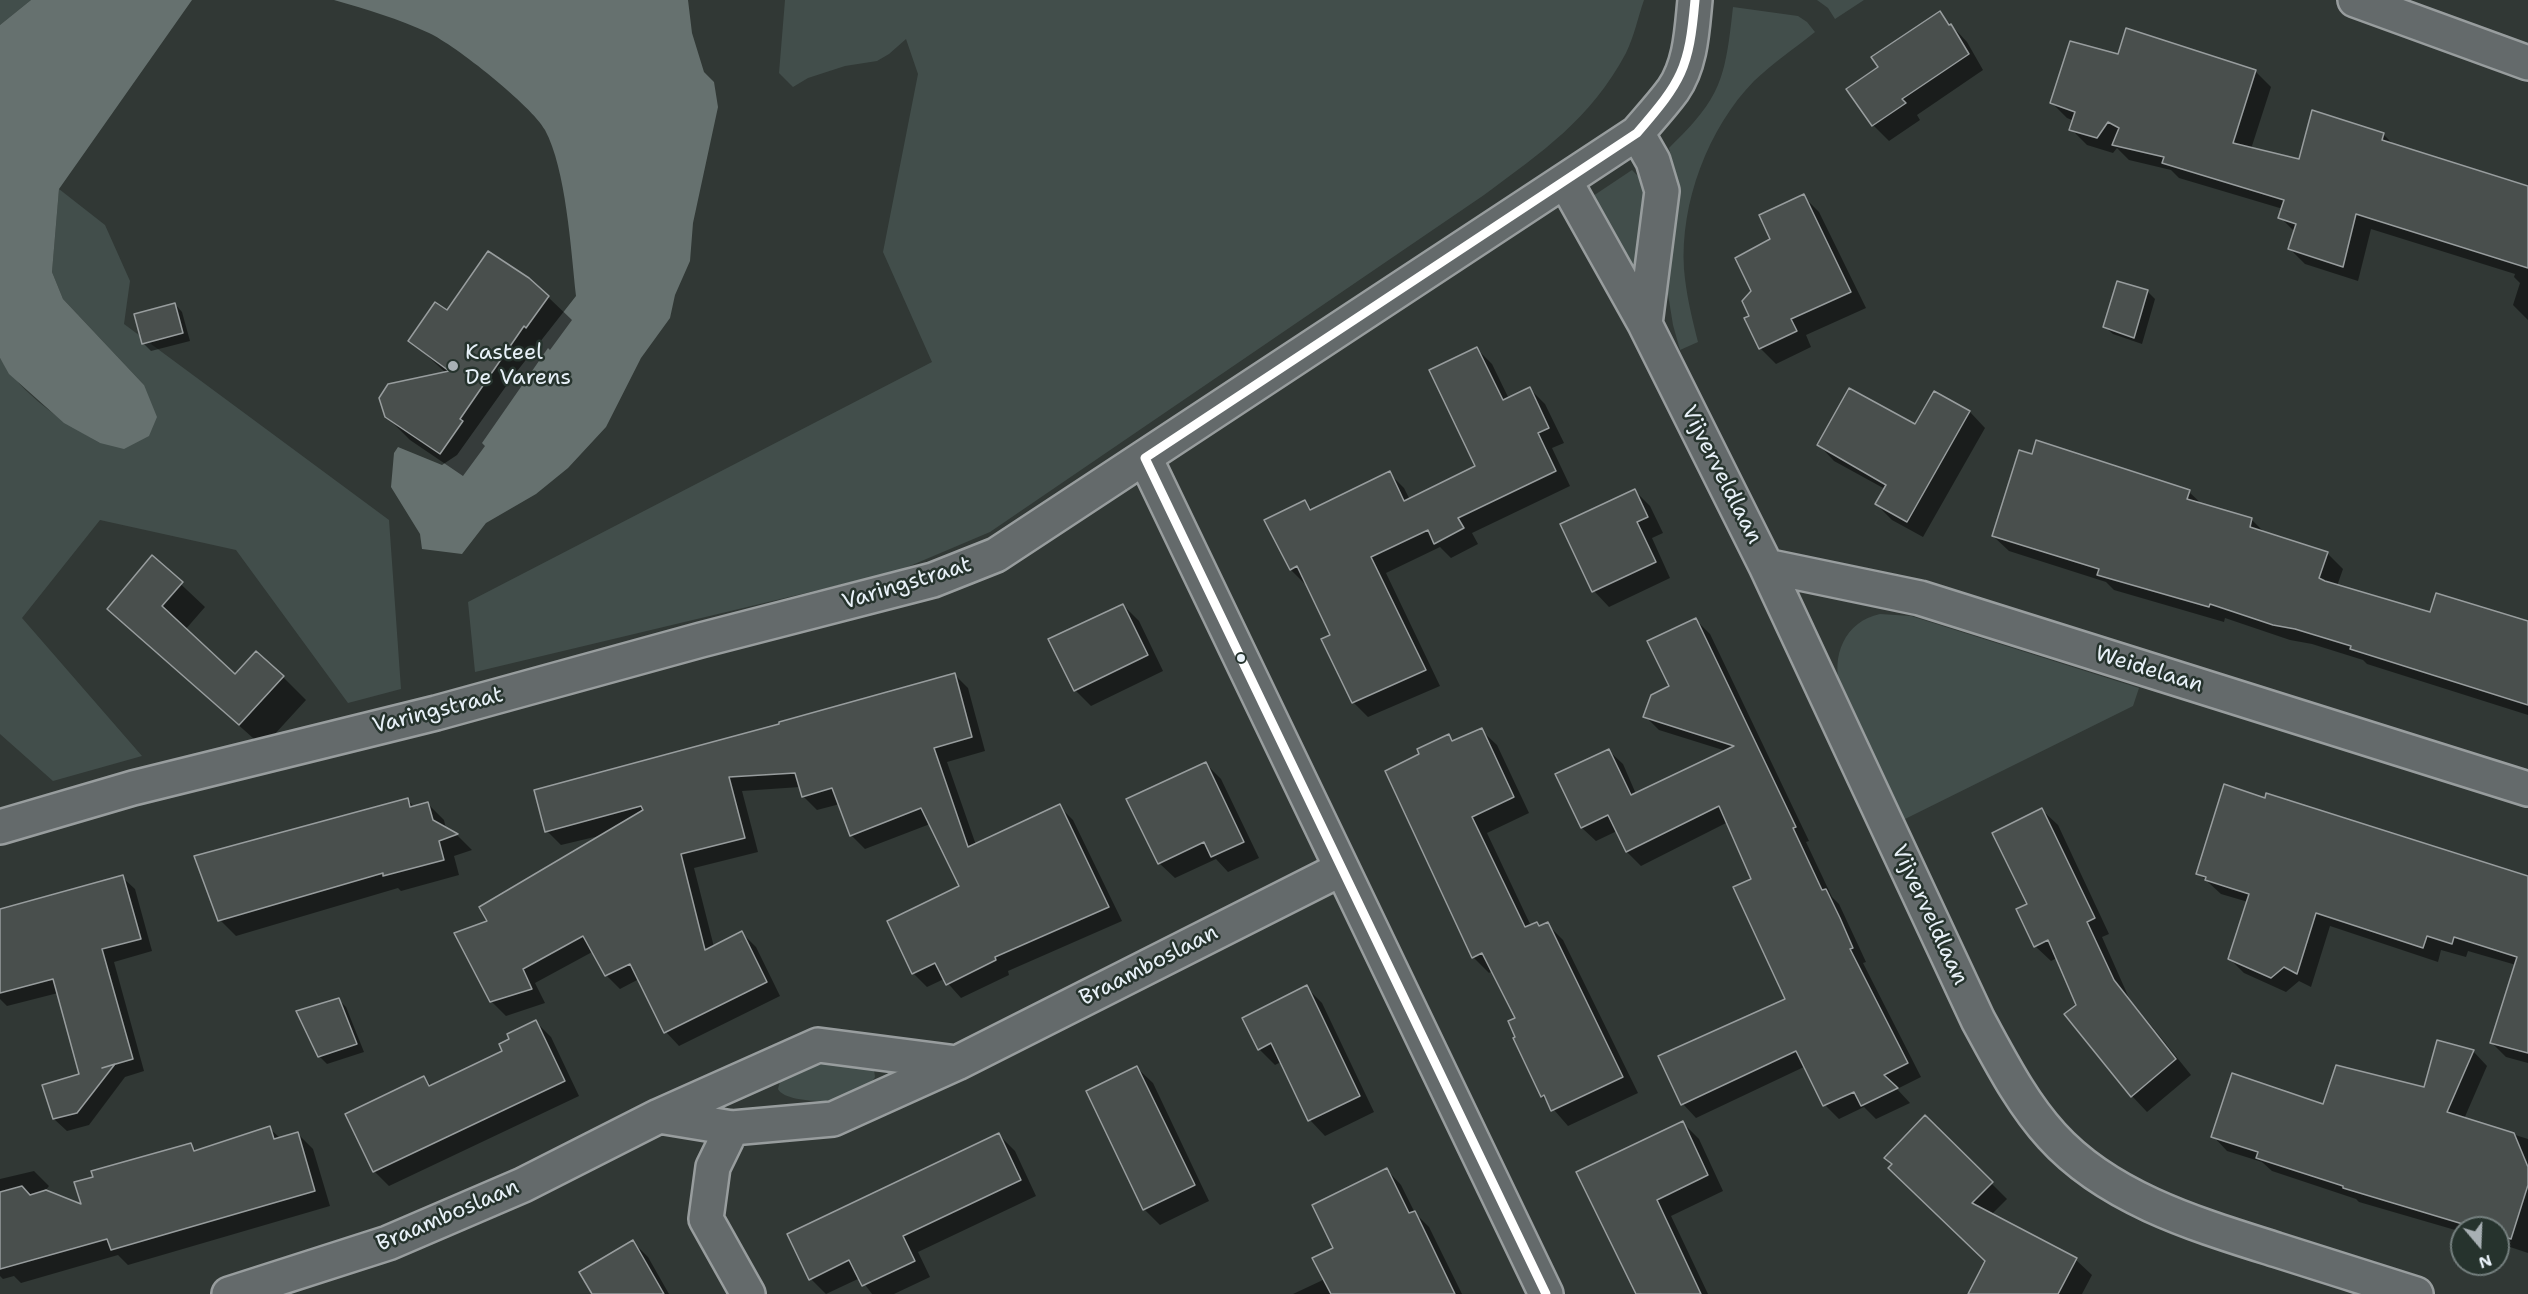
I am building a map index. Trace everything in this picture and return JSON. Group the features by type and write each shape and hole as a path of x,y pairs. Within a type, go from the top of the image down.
{"street":[{"name":"Varingstraat","path":"0,827 132,788 436,714 701,640 933,580 996,555 1637,133 1674,89 1685,65 1692,38 1695,0"},
{"path":"2355,0 2528,63"},
{"path":"1637,133 1653,161 1662,191 1645,324"},
{"name":"Vijverveldlaan","path":"1565,181 1645,324 1766,566 1978,1020 2016,1088 2052,1136 2091,1171 2153,1206 2207,1227 2416,1294"},
{"path":"1145,458 1546,1294"},
{"name":"Weidelaan","path":"1766,566 1920,598 2528,789"},
{"name":"Braamboslaan","path":"659,1116 732,1128 833,1119 957,1063 1341,869"},
{"name":"Braamboslaan","path":"229,1294 388,1243 523,1185 659,1116 818,1045 957,1063"},
{"path":"732,1128 713,1167 706,1220 748,1294"}],"shaded area":[{"path":"0,0 31,0 0,25"},
{"path":"31,0 192,0 59,189 52,272 63,299 144,385 157,417 149,436 124,449 100,443 64,423 9,374 0,358 0,25"},
{"path":"334,0 688,0 692,33 704,72 714,82 718,107 693,223 690,261 675,295 670,318 641,358 606,427 568,468 536,494 486,523 462,554 422,549 420,534 391,487 394,453 398,447 442,465 457,455 514,375 576,296 570,234 558,166 545,130 537,119 474,63 429,33 406,23"},
{"path":"785,0 1644,0 1629,47 1612,77 1581,116 1526,164 990,532 898,571 475,672 468,602 932,362 883,252 918,74 906,39 877,61 845,66 808,78 793,87 779,73"},
{"path":"1817,0 1864,0 1835,19 1828,8"},
{"path":"1733,7 1798,16 1815,32 1754,81 1723,121 1700,168 1692,193 1684,244 1686,288 1698,342 1680,350 1673,325 1666,271 1678,182 1669,148 1700,115 1718,85 1727,52"},
{"path":"1632,170 1642,180 1647,191 1636,287 1593,196"},
{"path":"59,189 105,225 130,281 124,324 389,520 401,689 348,703 236,550 100,520 22,618 142,756 53,781 0,734 0,358 32,396 58,417 100,443 144,385 63,299 52,272"},
{"path":"1880,614 1911,616 2139,688 2133,706 1903,820 1841,689 1838,677 1839,653 1849,632 1868,618"},
{"path":"817,1062 869,1067 874,1070 875,1077 856,1093 830,1101 810,1101 781,1093 778,1089 780,1081"}],"building":[{"path":"1940,11 1949,25 1951,24 1969,54 1902,99 1906,103 1872,126 1846,89 1878,67 1871,57"},
{"path":"2126,28 2256,70 2233,143 2299,159 2312,110 2384,133 2382,140 2528,186 2528,268 2356,214 2343,267 2288,249 2296,224 2278,218 2284,200 2162,163 2164,157 2112,145 2119,128 2108,122 2097,138 2069,130 2075,112 2050,103 2070,41 2118,54"},
{"path":"1804,194 1851,292 1791,319 1797,331 1759,349 1744,318 1749,316 1742,301 1751,291 1735,258 1770,239 1759,215"},
{"name":"Kasteel De Varens","path":"488,251 529,278 549,296 526,328 524,326 460,419 463,421 440,454 385,417 379,398 388,384 449,371 408,341 435,302 447,310"},
{"path":"2117,281 2148,290 2134,338 2103,327"},
{"path":"175,303 183,333 142,344 134,314"},
{"path":"1477,347 1503,400 1530,387 1549,428 1538,433 1556,471 1458,518 1464,528 1434,544 1428,530 1371,557 1426,670 1352,703 1321,639 1330,635 1297,566 1290,570 1264,520 1305,500 1310,510 1390,471 1404,501 1475,466 1429,370"},
{"path":"1849,388 1915,424 1934,391 1970,411 1907,522 1875,504 1886,485 1817,445"},
{"path":"2036,440 2190,490 2187,499 2252,518 2250,527 2328,552 2319,578 2325,581 2430,612 2436,593 2528,621 2528,705 2350,649 2351,646 2295,629 2273,625 2210,604 2209,607 2097,575 2099,569 1992,536 2019,450 2032,454"},
{"path":"1635,489 1648,517 1637,522 1656,562 1592,592 1560,524"},
{"path":"152,555 183,582 162,606 235,674 256,651 284,676 239,725 107,609"},
{"path":"1123,604 1148,655 1074,691 1048,639"},
{"path":"1696,618 1796,827 1793,828 1822,890 1826,889 1840,918 1853,948 1850,949 1908,1063 1884,1075 1898,1088 1861,1106 1854,1092 1823,1106 1796,1051 1681,1105 1658,1056 1785,999 1733,887 1751,879 1719,806 1626,852 1608,815 1581,828 1555,774 1609,749 1631,795 1734,746 1643,717 1651,695 1669,686 1647,641"},
{"path":"955,673 972,737 934,748 968,847 1060,804 1109,907 995,957 996,960 946,985 935,963 912,974 887,921 959,886 921,808 850,836 832,788 802,797 795,773 729,777 745,838 681,854 705,950 742,931 767,982 664,1033 630,964 605,976 583,936 523,969 532,989 490,1002 454,933 487,921 479,907 643,810 641,806 545,832 534,790 779,724 779,722"},
{"path":"1482,728 1514,797 1472,817 1525,927 1537,922 1539,926 1548,922 1623,1077 1551,1111 1544,1095 1541,1097 1513,1038 1515,1037 1508,1021 1515,1018 1482,953 1472,958 1385,771 1419,754 1417,749 1449,734 1452,741"},
{"path":"1206,762 1244,842 1211,857 1204,842 1158,864 1126,799"},
{"path":"2224,784 2265,798 2266,793 2528,876 2528,1053 2490,1043 2517,957 2454,937 2452,944 2427,936 2423,948 2316,913 2297,974 2284,967 2271,978 2228,959 2249,894 2205,880 2206,877 2196,874"},
{"path":"408,798 410,807 428,802 433,820 458,834 439,841 444,860 383,876 383,873 218,921 194,856"},
{"path":"2042,808 2095,918 2087,922 2114,980 2176,1059 2131,1097 2064,1014 2076,1005 2048,940 2034,947 2016,909 2027,904 1992,833"},
{"path":"123,875 141,939 102,949 133,1059 115,1064 77,1113 53,1119 42,1085 79,1074 53,979 0,993 0,909"},
{"path":"1307,985 1360,1096 1308,1121 1271,1043 1258,1050 1242,1018"},
{"path":"339,998 357,1044 318,1057 296,1011"},
{"path":"536,1020 565,1081 373,1172 345,1114 424,1076 429,1086 502,1051 499,1044 509,1039 507,1034"},
{"path":"2437,1040 2474,1050 2447,1112 2514,1133 2528,1167 2528,1185 2511,1239 2510,1216 2450,1216 2450,1220 2343,1188 2343,1186 2256,1158 2258,1152 2211,1137 2232,1073 2323,1104 2336,1065 2424,1087"},
{"path":"1137,1066 1195,1185 1143,1210 1086,1091"},
{"path":"1925,1115 1993,1182 1972,1203 2077,1258 2058,1294 1968,1294 1985,1261 1888,1168 1892,1164 1884,1158"},
{"path":"1683,1121 1708,1175 1657,1200 1701,1294 1636,1294 1576,1172"},
{"path":"270,1126 274,1139 298,1132 315,1191 111,1250 107,1239 0,1269 0,1192 22,1186 30,1195 46,1190 81,1204 74,1182 93,1177 91,1171 191,1143 194,1151"},
{"path":"999,1133 1021,1180 903,1236 915,1261 862,1286 849,1260 809,1280 787,1234"},
{"path":"1387,1168 1409,1213 1415,1211 1455,1294 1331,1294 1312,1258 1333,1248 1312,1205"},
{"path":"633,1240 664,1294 592,1294 579,1272"}],"transit line":[{"path":"1145,458 1637,133 1664,100 1681,73 1690,43 1695,0"},
{"path":"1145,458 1546,1294"}],"place":[{"name":"Kasteel De Varens","path":"453,366"}]}
